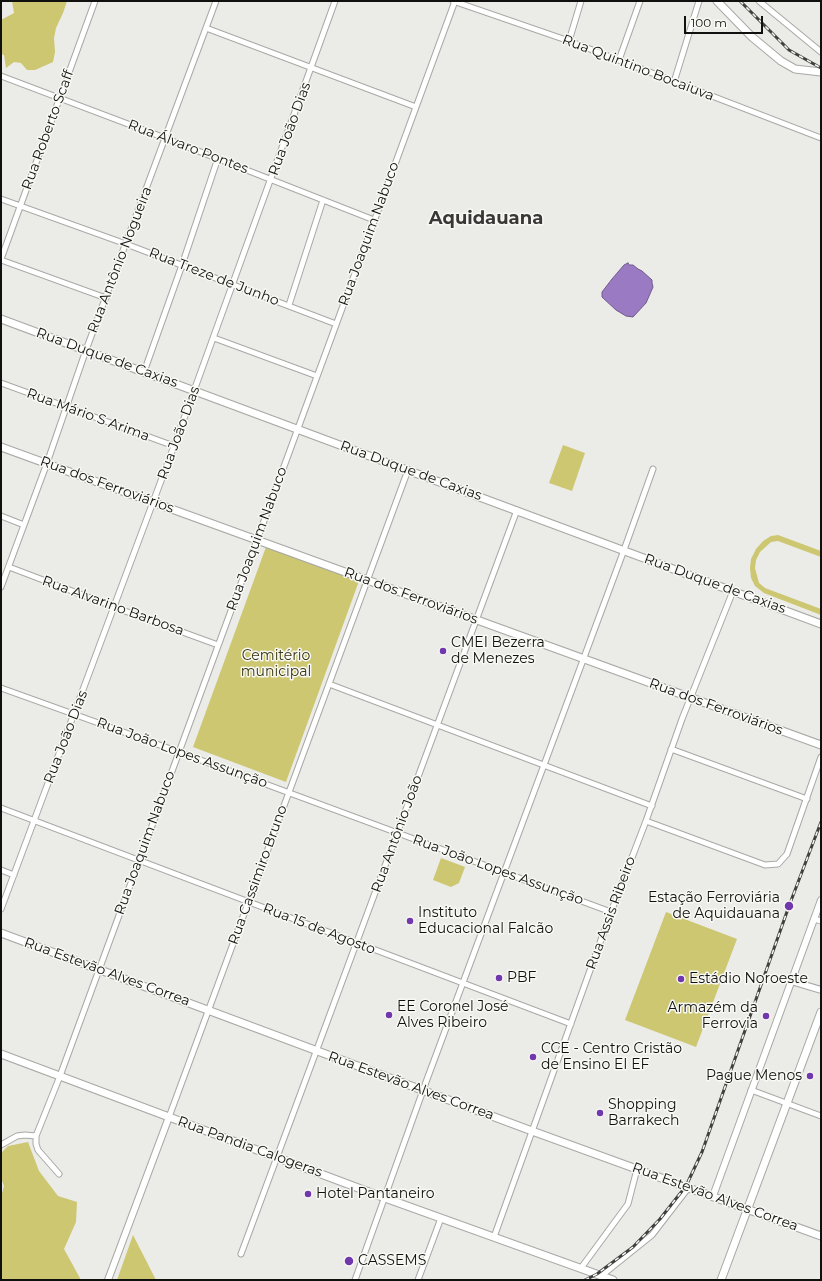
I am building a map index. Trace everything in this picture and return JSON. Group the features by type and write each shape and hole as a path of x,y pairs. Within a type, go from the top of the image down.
{"main road":[{"path":"718,1 752,37 781,61 795,69 821,72"},
{"name":"Rua Duque de Caxias","path":"1,319 821,624"},
{"name":"Rua dos Ferroviários","path":"1,447 821,745"},
{"name":"Rua Estevão Alves Correa","path":"1,933 532,1131 821,1236"},
{"path":"721,1280 821,1012"},
{"name":"Rua Pandia Calogeras","path":"1,1054 385,1198 613,1280"}],"street":[{"name":"Rua Roberto Scaff","path":"1,260 95,1"},
{"name":"Rua Antônio Nogueira","path":"1,587 47,463 86,350 216,1"},
{"name":"Rua João Dias","path":"1,909 195,391 336,1"},
{"name":"Rua Quintino Bocaiuva","path":"454,1 569,41 821,138"},
{"name":"Rua Joaquim Nabuco","path":"36,1136 60,1076 454,1"},
{"path":"569,41 581,1"},
{"path":"619,60 640,1"},
{"path":"674,82 699,1"},
{"path":"759,1 821,52"},
{"path":"206,28 312,67 416,108"},
{"name":"Rua Álvaro Pontes","path":"1,76 218,158 374,220"},
{"path":"144,372 218,158"},
{"name":"Rua Treze de Junho","path":"1,199 126,244 336,324"},
{"path":"289,305 323,200"},
{"path":"1,260 106,298"},
{"path":"214,338 317,376"},
{"name":"Rua Mário S Arima","path":"1,383 174,446"},
{"path":"355,1280 423,1090 464,984 653,469"},
{"name":"Rua Cassimiro Bruno","path":"108,1280 408,470"},
{"name":"Rua Antônio João","path":"241,1254 517,510"},
{"path":"1,516 24,525"},
{"name":"Rua Alvarino Barbosa","path":"8,567 218,645"},
{"name":"Rua Assis Ribeiro","path":"494,1237 611,912 652,806 691,698 733,591"},
{"path":"329,684 652,806"},
{"name":"Rua João Lopes Assunção","path":"1,688 289,792 611,912"},
{"path":"672,749 806,799"},
{"path":"646,821 765,864 778,864 787,854 821,757"},
{"name":"Rua 15 de Agosto","path":"1,808 571,1024"},
{"path":"1,870 14,875"},
{"path":"713,1196 821,900"},
{"path":"814,919 821,921"},
{"path":"791,981 821,990"},
{"path":"751,1090 821,1116"},
{"path":"1,1145 17,1136 36,1136 38,1150 58,1174"},
{"path":"581,1268 628,1204 637,1169"},
{"path":"601,1276 652,1236 689,1187"},
{"path":"418,1280 441,1218"}],"green space":[{"path":"12,1 67,1 56,28 53,62 35,70 27,70 21,63 14,62 6,68 4,55 1,54 1,20 14,13"},
{"path":"563,445 585,453 572,491 549,483"},
{"path":"778,535 821,551 821,557 778,541 771,542 760,552 756,560 755,568 759,583 765,588 821,609 821,615 764,593 755,586 751,578 751,559 756,549 763,541 771,536"},
{"name":"Cemitério municipal","path":"266,547 359,581 286,782 193,747"},
{"path":"441,858 465,867 459,883 451,887 433,880"},
{"name":"Estádio Noroeste","path":"666,912 737,939 696,1047 625,1020"},
{"path":"28,1142 39,1171 58,1196 77,1202 76,1222 64,1249 81,1280 1,1280 1,1197 4,1186 1,1178 1,1153 8,1146"},
{"path":"133,1235 156,1280 117,1280"}],"shaded area":[{"path":"628,263 629,265 633,265 642,271 652,280 653,287 646,303 633,317 626,316 616,310 602,297 602,292 624,265"}],"railway":[{"path":"740,1 789,50 821,68"},
{"path":"585,1280 597,1274 633,1247 660,1219 686,1186 702,1152 789,906 821,822"}],"place":[{"name":"CMEI Bezerra de Menezes","path":"443,651"},
{"name":"Estação Ferroviária de Aquidauana","path":"789,906"},
{"name":"Instituto Educacional Falcão","path":"410,921"},
{"name":"PBF","path":"499,978"},
{"name":"Estádio Noroeste","path":"681,979"},
{"name":"EE Coronel José Alves Ribeiro","path":"389,1015"},
{"name":"Armazém da Ferrovia","path":"766,1016"},
{"name":"CCE - Centro Cristão de Ensino EI EF","path":"533,1057"},
{"name":"Pague Menos","path":"810,1076"},
{"name":"Shopping Barrakech","path":"600,1113"},
{"name":"Hotel Pantaneiro","path":"308,1194"},
{"name":"CASSEMS","path":"349,1261"}],"district":[{"name":"Aquidauana","path":"486,219"}]}
